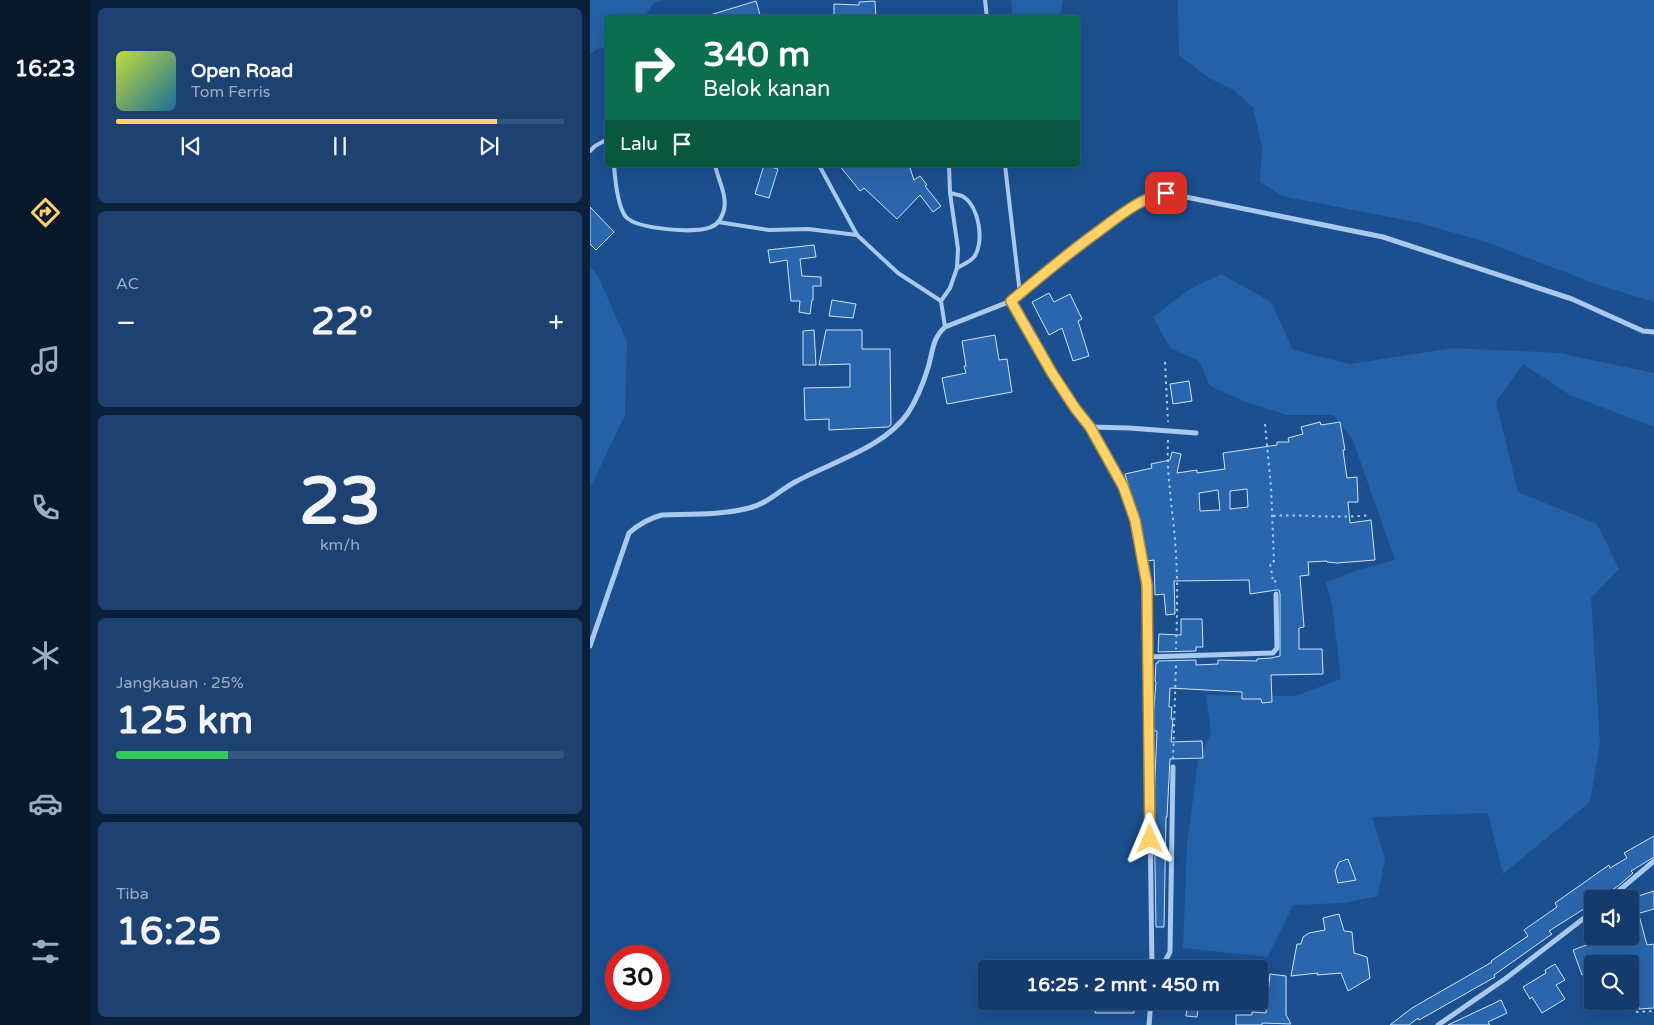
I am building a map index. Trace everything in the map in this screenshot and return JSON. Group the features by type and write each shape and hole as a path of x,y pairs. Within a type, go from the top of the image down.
{"street":[{"path":"590,646 629,532 634,528 662,515 750,508 762,503 794,482 853,454 888,433 904,418 916,400 928,367 935,338 945,327 1011,301 1054,264 1130,208 1156,195 1166,193 1383,238 1572,299 1643,331 1654,332"},
{"path":"1011,301 1052,373 1090,427 1123,486 1135,520 1147,585 1150,704 1149,787 1154,960"},
{"path":"1090,427 1196,433"},
{"path":"1148,657 1270,654 1275,652 1277,648 1276,594"},
{"path":"1166,960 1170,952 1173,767"},
{"path":"1620,890 1654,861"},
{"path":"1438,1025 1505,979 1584,918"},
{"path":"1149,1025 1150,1010"}],"lane":[{"path":"985,0 987,15"},
{"path":"590,151 605,141"},
{"path":"614,167 624,215 636,224 666,229 688,230 710,228 718,222 724,212 726,203 716,167"},
{"path":"820,167 857,235 898,273 941,301"},
{"path":"945,327 941,301 950,288 957,268 958,249 950,193 949,167"},
{"path":"1005,167 1020,294"},
{"path":"950,193 963,196 974,209 979,225 978,246 974,258 957,268"},
{"path":"718,222 769,230 808,230 857,235"}],"path":[{"path":"1165,362 1168,430 1166,463 1171,491 1176,556 1173,767"},
{"path":"1266,424 1273,516 1274,561 1270,563 1273,581 1276,580 1276,594"},
{"path":"1273,516 1303,515 1346,518 1370,515"},
{"path":"1636,1012 1654,1011"}],"shaded area":[{"path":"590,0 661,0 653,4 645,15 605,15 605,48 596,49 590,55"},
{"path":"1011,0 1063,0 1060,15 1013,15"},
{"path":"1178,0 1654,0 1654,302 1599,285 1486,242 1420,223 1282,196 1260,182 1262,147 1253,107 1233,90 1209,78 1179,55"},
{"path":"590,266 598,276 627,342 625,415 590,488"},
{"path":"1221,274 1271,302 1293,350 1350,364 1453,348 1559,353 1654,373 1654,427 1570,395 1523,364 1496,402 1518,492 1597,524 1619,569 1591,598 1600,743 1590,802 1503,874 1488,813 1372,817 1385,858 1378,896 1344,903 1293,905 1268,957 1183,948 1187,845 1198,760 1211,734 1206,695 1295,696 1341,679 1332,606 1326,582 1355,571 1395,560 1352,438 1333,415 1287,415 1246,402 1210,386 1199,361 1170,348 1153,317 1190,289"}],"building":[{"path":"756,1 760,15 710,15"},
{"path":"875,1 876,15 834,15 834,4 859,5 859,2"},
{"path":"763,167 778,169 769,198 755,194"},
{"path":"841,167 910,167 914,180 920,176 927,185 925,186 941,206 933,212 920,195 897,219 864,188 860,191"},
{"path":"590,207 614,232 596,250 590,244"},
{"path":"814,245 816,257 800,259 802,276 821,277 821,286 813,286 810,314 799,312 800,301 791,301 787,260 770,263 768,250"},
{"path":"1049,293 1054,302 1070,294 1082,319 1078,321 1089,356 1073,361 1062,328 1049,335 1032,302"},
{"path":"832,300 856,304 853,318 829,316"},
{"path":"814,330 816,365 803,365 803,331"},
{"path":"826,330 862,330 862,349 890,349 891,425 888,427 829,430 829,419 805,420 804,388 850,387 850,364 819,365"},
{"path":"995,335 999,360 1007,359 1012,392 947,404 942,378 966,373 962,341"},
{"path":"1189,381 1192,401 1173,404 1170,384"},
{"path":"1320,422 1321,425 1340,422 1347,478 1357,477 1358,502 1348,502 1350,523 1371,520 1375,560 1337,563 1327,561 1308,562 1309,575 1300,576 1304,627 1299,628 1299,649 1322,649 1323,674 1271,675 1272,702 1262,703 1261,699 1242,699 1242,692 1170,688 1169,707 1172,707 1171,719 1173,719 1171,742 1202,741 1203,758 1170,759 1166,817 1164,927 1156,927 1154,801 1157,731 1154,731 1153,719 1156,663 1158,661 1196,660 1196,665 1218,664 1218,660 1257,661 1257,659 1280,656 1280,594 1279,590 1276,590 1250,594 1249,580 1174,581 1175,614 1166,615 1164,594 1155,595 1154,560 1147,561 1142,530 1125,474 1152,468 1151,464 1170,460 1172,452 1181,454 1177,473 1197,470 1197,473 1225,469 1223,453 1277,445 1277,442 1289,442 1288,438 1303,434 1301,427","holes":["1247,489 1248,507 1230,509 1230,491","1218,490 1220,510 1200,511 1199,493"]},
{"path":"1181,619 1202,619 1203,647 1196,647 1196,651 1158,652 1159,634 1181,635"},
{"path":"1654,836 1654,857 1631,871 1633,873 1612,890 1584,890 1584,909 1549,931 1552,934 1494,975 1495,977 1419,1020 1418,1018 1409,1025 1390,1025 1412,1008 1492,962 1528,936 1524,930 1557,907 1555,903 1609,865 1610,868 1627,858 1624,853"},
{"path":"1348,859 1356,880 1338,883 1335,871 1339,862"},
{"path":"1654,891 1654,909 1640,913 1639,896"},
{"path":"1339,914 1344,931 1352,932 1354,953 1367,957 1370,978 1348,991 1341,973 1291,976 1297,944 1301,944 1303,937 1309,933 1325,930 1323,918"},
{"path":"1639,915 1647,945 1654,944 1654,1008 1639,1009 1639,955 1584,955 1584,974 1582,975 1573,950 1587,945 1639,945"},
{"path":"1555,964 1565,980 1556,985 1565,999 1542,1013 1523,987 1546,973 1545,970"},
{"path":"1270,974 1286,976 1286,1015 1291,1024 1262,1023 1262,1025 1236,1025 1236,1015 1252,1015 1252,1012 1266,1013 1268,1010"},
{"path":"1501,1000 1507,1013 1488,1022 1490,1025 1448,1025"},
{"path":"1095,1010 1134,1010 1134,1013 1095,1013"},
{"path":"1187,1010 1198,1010 1197,1017 1186,1016"}],"route":[{"path":"1150,839 1150,704 1147,585 1135,520 1123,486 1090,427 1052,373 1011,301 1054,264 1130,208 1156,195 1166,193"}]}
